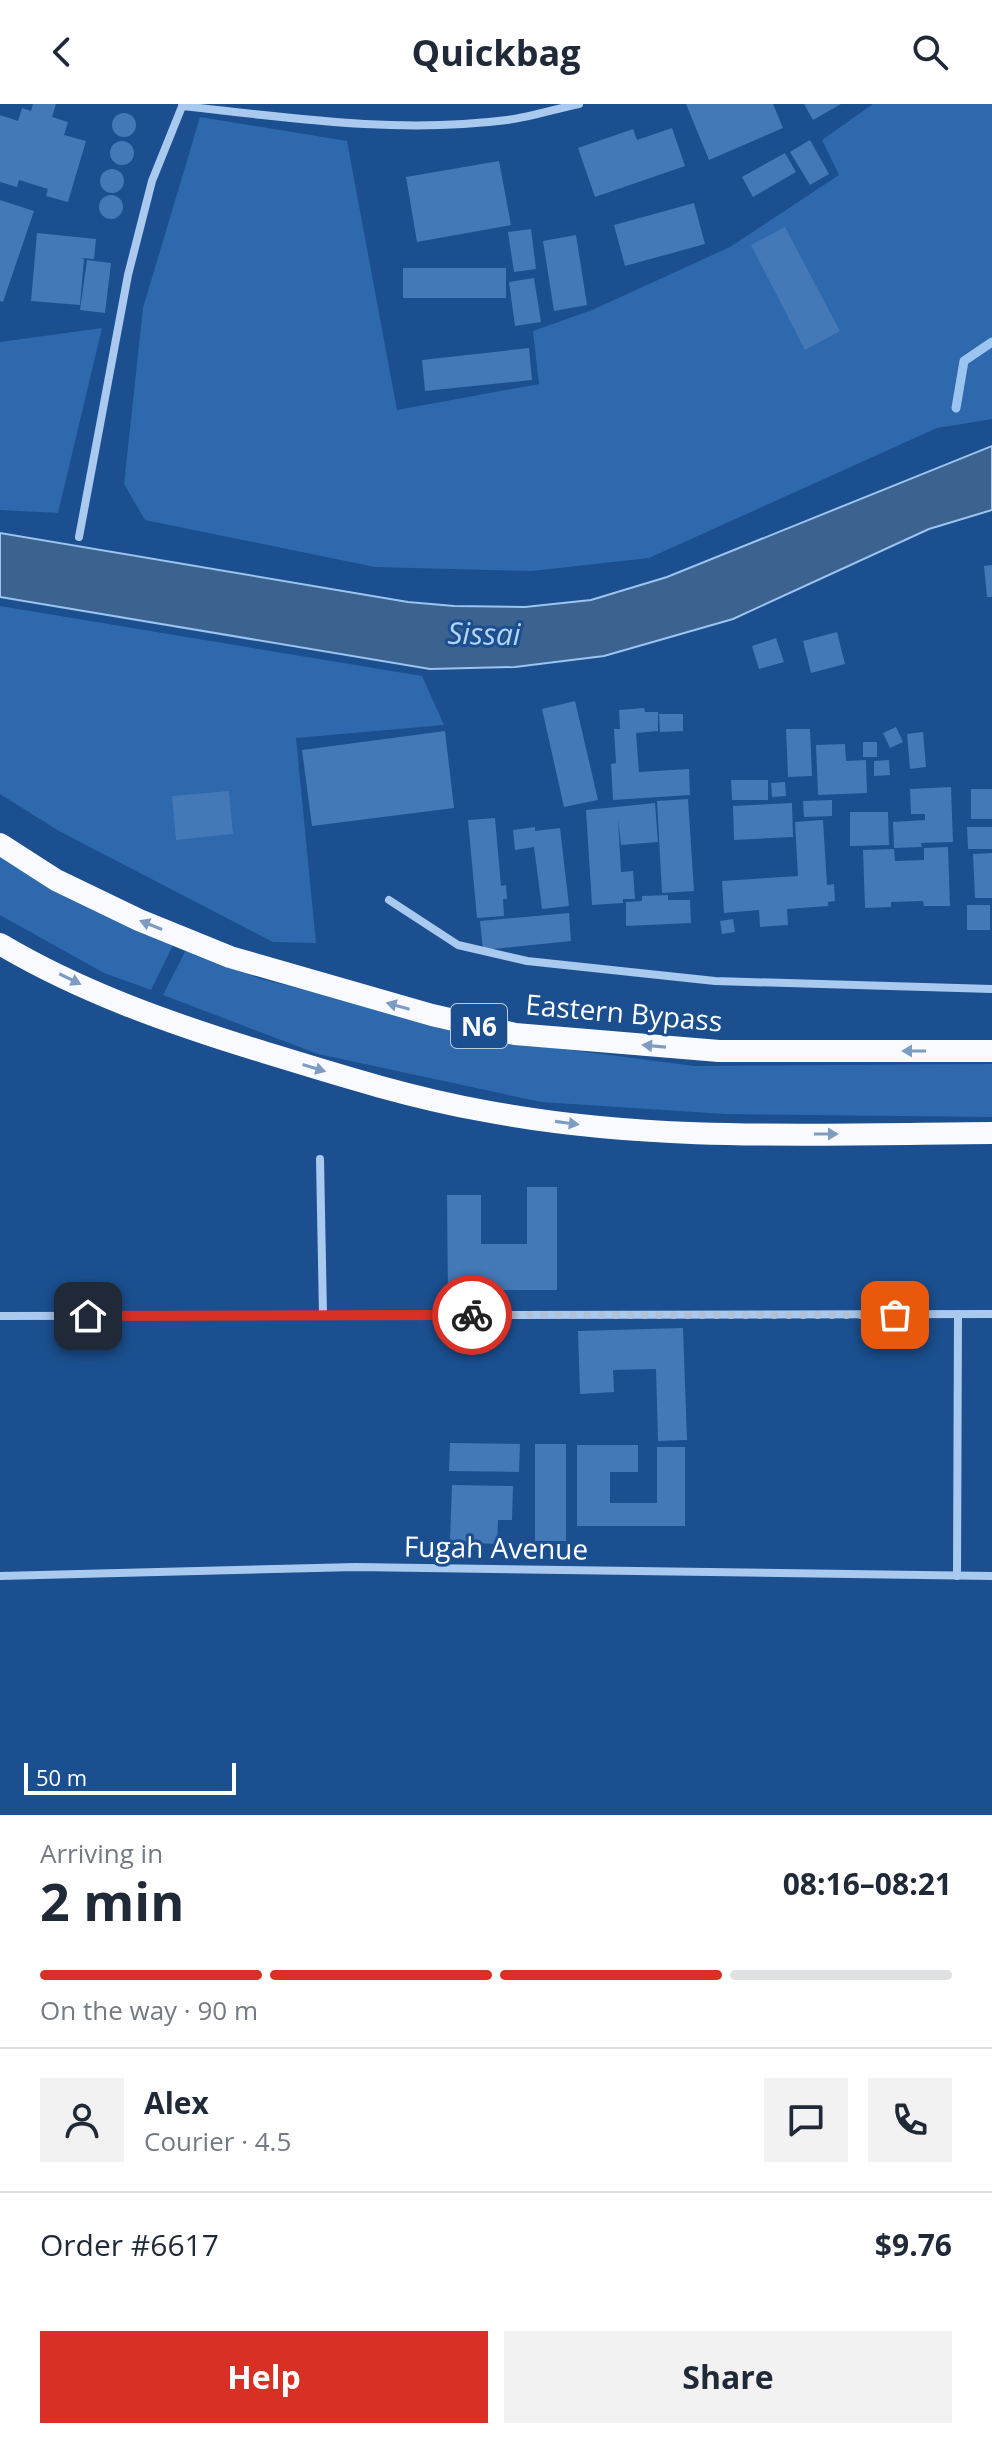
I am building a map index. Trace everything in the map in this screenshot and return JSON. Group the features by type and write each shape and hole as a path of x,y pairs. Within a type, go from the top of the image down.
{"highway":[{"name":"Eastern Bypass","path":"0,844 56,880 230,957 432,1015 515,1034 719,1051 992,1051"},
{"path":"0,944 108,998 201,1033 409,1096 488,1112 607,1128 712,1135 992,1133"}],"street":[{"path":"79,537 128,275 152,181 183,105 356,126 443,126 510,120 579,104"},
{"path":"389,900 458,945 527,961 715,981 992,989"},
{"path":"320,1159 323,1315"},
{"path":"957,1576 958,1314"},
{"path":"0,1316 992,1314"},
{"name":"Fugah Avenue","path":"0,1576 356,1567 992,1576"}],"shaded area":[{"path":"873,104 992,104 992,419 937,428 649,558 532,571 375,567 145,520 124,484 143,308 200,117 347,141 397,410 539,384 533,331 592,310 730,247 839,175 822,140"},
{"path":"102,328 58,513 0,510 0,342"},
{"path":"0,606 422,676 444,725 296,738 316,943 273,942 59,831 0,794"},
{"path":"0,847 177,937 151,990 104,973 0,915"},
{"path":"189,944 257,978 525,1044 694,1066 992,1064 992,1117 725,1114 541,1102 318,1054 163,995"}],"water":[{"name":"Sissai","path":"992,446 992,510 929,529 733,619 604,656 515,667 430,669 0,597 0,533 408,602 525,607 591,600 667,577"}],"building":[{"path":"33,104 56,104 52,117 68,122 64,135 86,141 68,202 46,196 48,189 19,180 17,187 0,182 0,115 18,121 22,108 31,111"},
{"path":"686,104 773,104 783,128 709,160"},
{"path":"804,104 841,104 813,120"},
{"path":"124,113 133,116 136,125 133,134 124,137 115,134 112,125 115,116"},
{"path":"672,128 685,166 595,197 578,148 633,129 637,140"},
{"path":"810,140 829,174 810,185 790,152"},
{"path":"122,141 131,144 134,153 131,162 122,165 113,162 110,153 113,144"},
{"path":"785,153 796,172 753,197 742,177"},
{"path":"499,161 511,225 417,242 406,177"},
{"path":"112,169 121,172 124,181 121,190 112,193 103,190 100,181 103,172"},
{"path":"111,195 120,198 123,207 120,216 111,219 102,216 99,207 102,198"},
{"path":"0,200 34,211 3,302 0,301"},
{"path":"694,203 705,244 625,266 614,225"},
{"path":"785,227 840,331 805,350 751,245"},
{"path":"531,229 536,269 514,272 508,232"},
{"path":"37,233 96,239 94,259 80,258 84,259 80,305 31,301"},
{"path":"576,235 587,305 554,311 543,241"},
{"path":"87,260 111,263 105,313 80,310"},
{"path":"403,268 506,268 506,298 403,298"},
{"path":"534,278 541,322 515,326 509,282"},
{"path":"529,348 532,380 425,391 422,360"},
{"path":"992,565 992,597 987,597 984,566"},
{"path":"837,632 845,664 811,673 803,641"},
{"path":"776,638 784,662 759,669 752,646"},
{"path":"575,701 598,800 564,807 542,709"},
{"path":"644,708 645,712 658,712 658,731 636,733 639,772 689,769 690,795 613,800 611,764 616,763 614,729 620,729 619,710"},
{"path":"659,714 683,714 683,731 660,732"},
{"path":"896,727 903,742 890,748 883,733"},
{"path":"786,729 810,729 812,776 788,777"},
{"path":"445,731 454,808 312,826 302,750"},
{"path":"923,732 926,767 910,769 907,734"},
{"path":"863,742 877,742 877,757 863,757"},
{"path":"845,744 846,761 866,760 867,793 818,795 816,745"},
{"path":"889,760 890,775 874,776 874,761"},
{"path":"731,780 768,780 768,800 732,800"},
{"path":"785,782 786,796 772,797 771,783"},
{"path":"951,787 953,842 894,848 893,822 925,820 925,814 911,814 910,789"},
{"path":"971,789 992,789 992,819 971,819"},
{"path":"229,791 233,834 176,840 172,796"},
{"path":"688,799 694,891 662,893 657,801"},
{"path":"832,800 832,816 804,817 803,801"},
{"path":"655,803 658,842 621,845 618,819 621,872 633,871 635,899 592,905 586,810"},
{"path":"792,803 793,837 734,840 733,806"},
{"path":"850,812 888,812 889,845 850,846"},
{"path":"495,818 501,886 506,885 504,916 477,918 468,820"},
{"path":"823,820 827,885 834,884 835,901 828,902 828,906 787,909 788,925 760,927 759,910 724,913 722,881 798,876 795,822"},
{"path":"535,827 535,831 560,828 569,906 542,909 534,847 515,850 513,830"},
{"path":"967,827 992,827 992,849 968,849"},
{"path":"948,847 950,906 924,906 923,901 891,902 891,907 865,908 863,850 894,849 895,861 924,860 924,848"},
{"path":"992,853 992,898 975,898 973,854"},
{"path":"668,895 668,900 690,900 691,923 626,926 626,902 642,901 642,896"},
{"path":"967,905 990,905 990,930 967,930"},
{"path":"569,913 571,941 483,950 480,921"},
{"path":"733,919 735,932 722,934 720,921"},
{"path":"527,1187 557,1187 557,1290 482,1290 482,1297 448,1298 447,1195 481,1195 481,1244 527,1244"},
{"path":"683,1328 687,1440 658,1441 656,1369 613,1370 614,1392 580,1394 578,1331"},
{"path":"450,1443 520,1444 519,1472 449,1471"},
{"path":"535,1444 566,1444 566,1541 535,1541"},
{"path":"577,1445 638,1445 638,1472 610,1472 610,1503 657,1503 657,1447 685,1447 685,1526 577,1526"},
{"path":"452,1485 513,1486 512,1520 498,1520 497,1544 450,1542"}],"waterway":[{"path":"956,408 964,361 992,342"}],"way so far":[{"path":"472,1315 895,1315"}],"route":[{"path":"88,1316 472,1315"}]}
